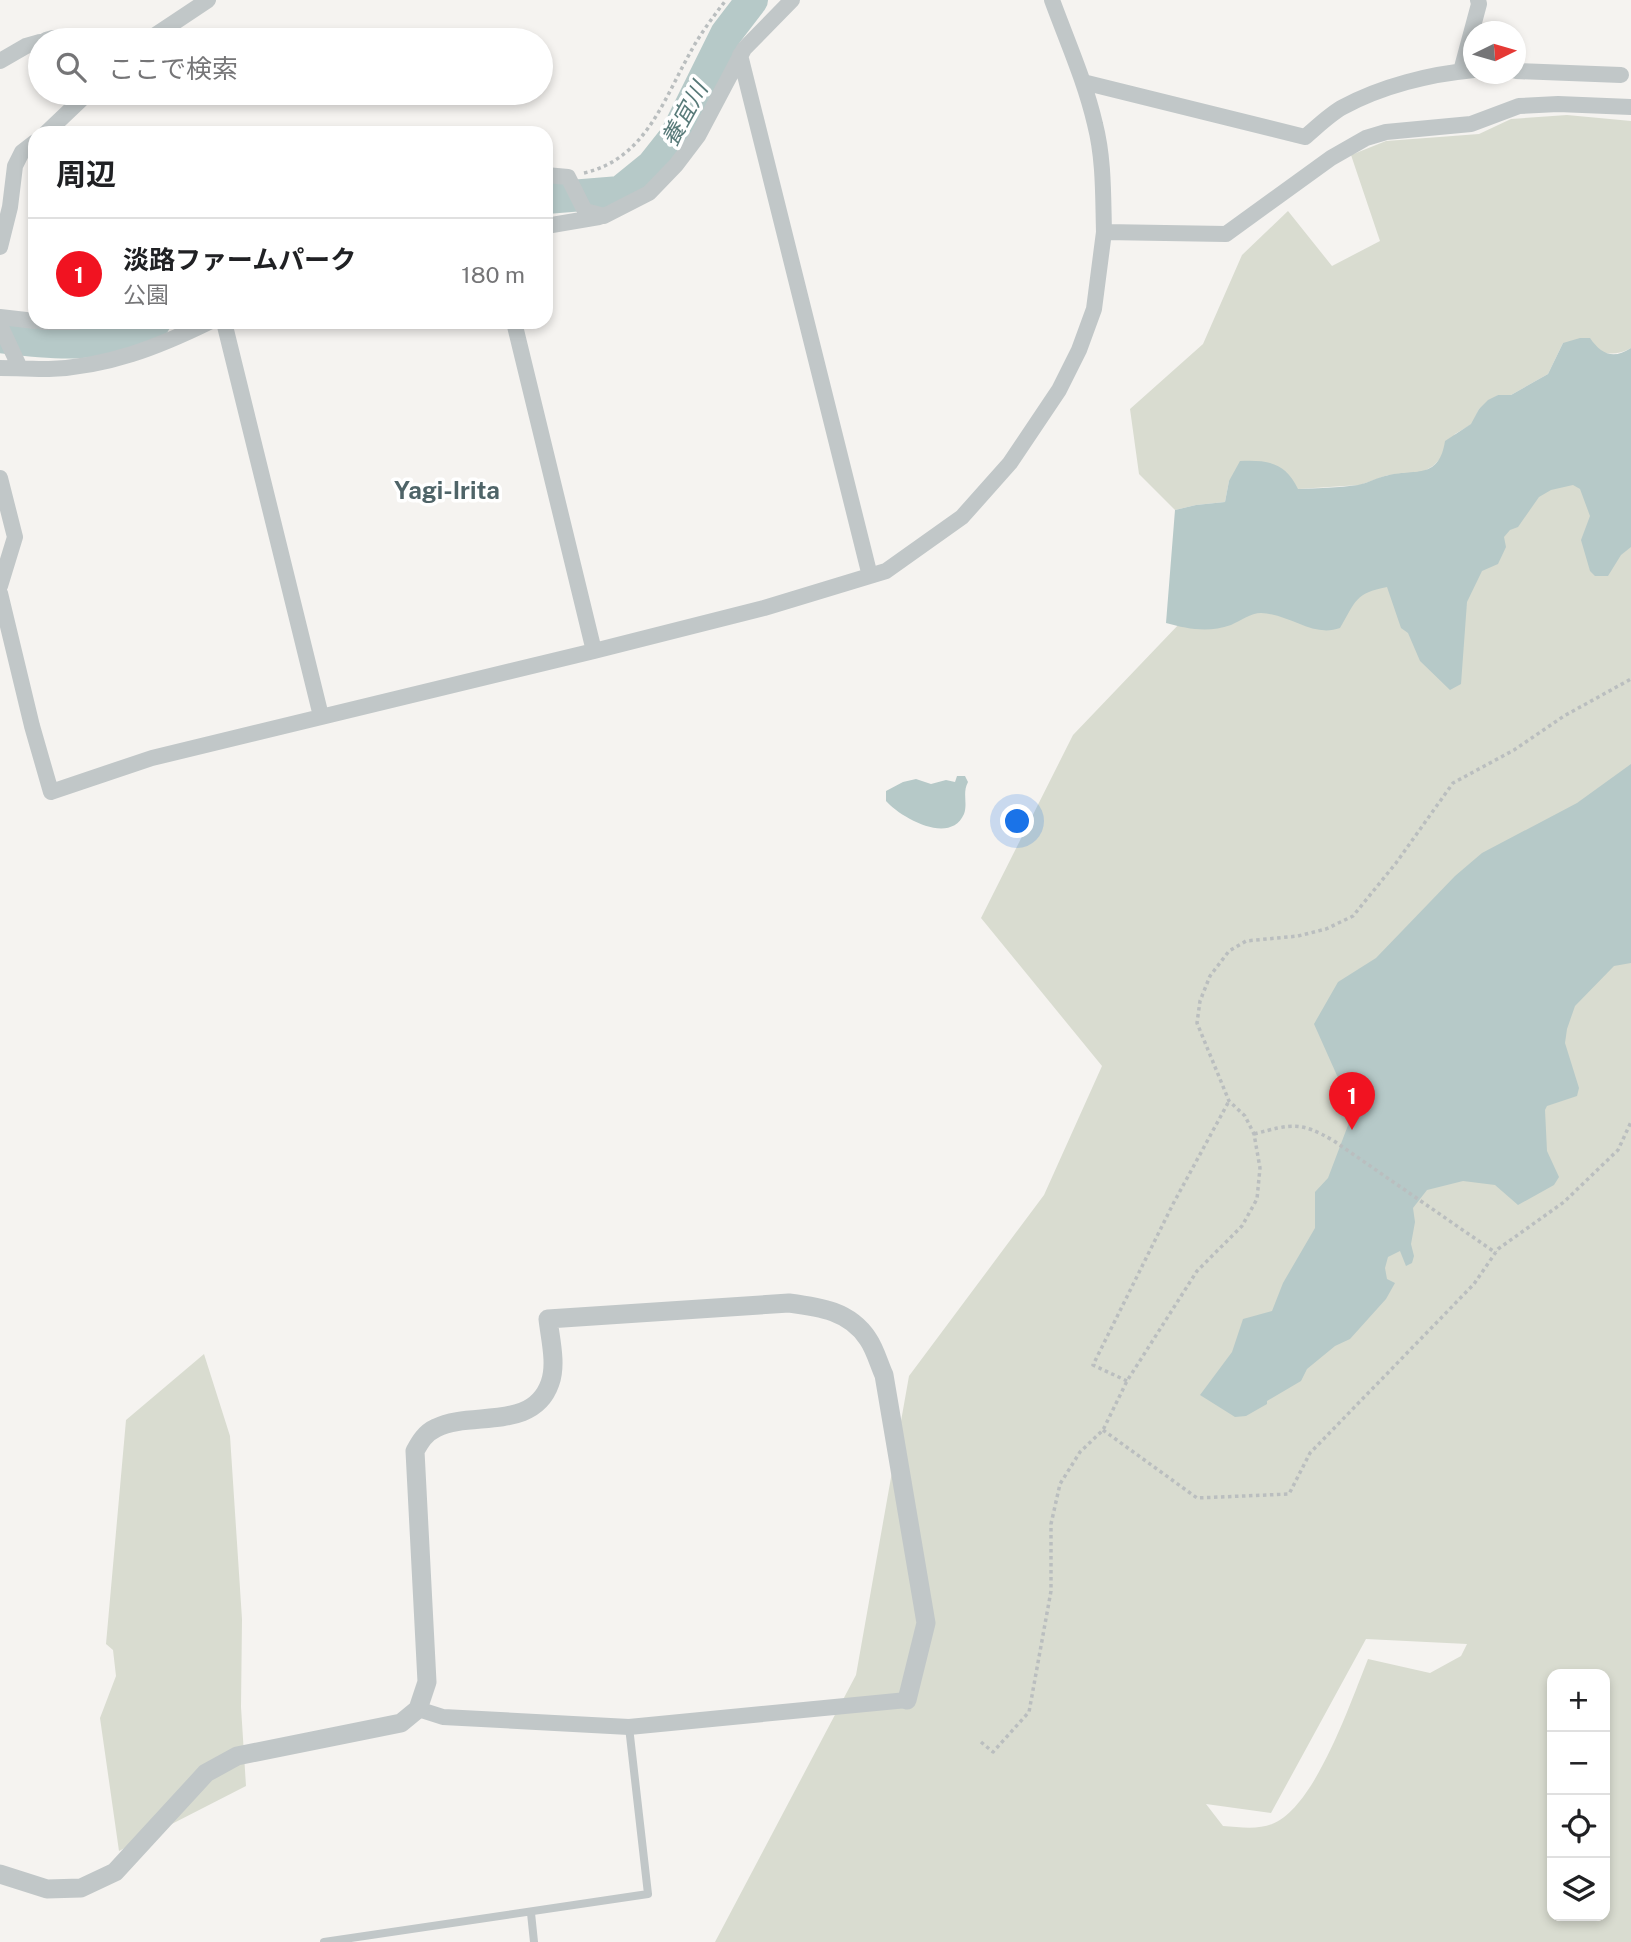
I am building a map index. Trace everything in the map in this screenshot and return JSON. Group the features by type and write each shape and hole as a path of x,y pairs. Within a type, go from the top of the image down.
{"street":[{"path":"166,28 208,0"},
{"path":"553,225 604,216 649,193 676,165 698,136 744,49 792,0"},
{"path":"0,593 51,792 152,758 764,608 886,571 962,517 1010,463 1059,390 1079,350 1094,309 1104,232 1096,125 1052,0"},
{"path":"1476,21 1478,0"},
{"path":"0,61 28,45"},
{"path":"740,55 870,576"},
{"path":"1526,71 1621,75"},
{"path":"1083,82 1305,137 1342,107 1412,81 1463,72"},
{"path":"1104,232 1226,234 1331,158 1366,138 1386,132 1471,124 1519,106 1559,104 1631,107"},
{"path":"53,126 75,105"},
{"path":"0,247 10,207 15,166 22,152 28,147"},
{"path":"553,176 568,177 585,211 604,216"},
{"path":"0,317 28,320"},
{"path":"0,325 20,368"},
{"path":"0,368 50,369 110,361 149,350 194,329"},
{"path":"226,329 321,716"},
{"path":"516,329 594,651"},
{"path":"0,478 15,537 0,586"},
{"path":"0,1874 47,1889 81,1888 115,1872 206,1773 237,1756 401,1723 418,1709 428,1682 415,1451 423,1438 436,1427 509,1416 527,1410 542,1398 550,1383 552,1365 548,1319 789,1303 821,1307 845,1316 868,1338 884,1375 926,1623 907,1700 629,1727 443,1717 418,1709"}],"lane":[{"path":"324,1942 648,1894 629,1727"},
{"path":"531,1913 534,1942"}],"path":[{"path":"568,177 608,164 638,142 672,91 704,29 726,0"},
{"path":"981,1742 993,1752 1030,1712 1051,1591 1051,1524 1060,1484 1080,1452 1103,1430 1127,1381 1197,1271 1242,1226 1257,1199 1260,1168 1254,1134 1245,1116 1228,1101 1198,1023 1199,1001 1210,976 1230,951 1246,941 1298,936 1326,929 1353,916 1396,863 1453,783 1514,750 1564,716 1631,679"},
{"path":"1127,1381 1093,1364 1228,1101"},
{"path":"1103,1430 1197,1498 1289,1494 1310,1453 1474,1284 1496,1253 1564,1202 1618,1150 1631,1122"},
{"path":"1254,1134 1281,1126 1298,1125 1310,1128 1334,1141 1496,1253"}],"shaded area":[{"path":"1567,115 1631,121 1631,348 1623,352 1606,353 1563,343 1548,374 1511,395 1498,395 1479,409 1472,424 1455,434 1443,456 1419,474 1388,475 1360,485 1298,489 1229,481 1225,502 1175,510 1139,474 1130,409 1203,344 1242,255 1288,211 1332,266 1380,241 1351,155 1386,141 1479,134 1511,119"},
{"path":"1590,338 1608,354 1619,354 1631,348 1631,547 1621,555 1608,576 1595,576 1590,571 1581,540 1590,516 1580,489 1573,485 1551,490 1539,497 1518,527 1510,530 1504,537 1506,547 1498,564 1482,571 1467,602 1461,684 1450,690 1420,661 1408,633 1401,628 1387,587 1362,595 1340,628 1330,630 1311,628 1272,614 1261,613 1214,629 1166,623 1175,510 1225,502 1229,481 1240,461 1275,464 1287,473 1298,489 1358,485 1389,475 1425,470 1438,462 1445,441 1471,424 1479,409 1488,400 1498,395 1511,395 1548,374 1563,343"},
{"path":"1631,387 1631,1942 715,1942 856,1675 909,1376 1044,1195 1102,1066 981,918 1073,735 1246,554","holes":["1366,1639 1467,1644 1461,1656 1430,1673 1368,1659 1317,1776 1288,1814 1272,1824 1254,1828 1223,1826 1206,1804 1271,1813"]},
{"path":"1631,764 1631,963 1614,966 1575,1006 1567,1029 1565,1043 1579,1088 1577,1096 1547,1106 1545,1110 1547,1151 1559,1177 1554,1185 1518,1205 1495,1185 1463,1181 1427,1190 1413,1208 1415,1222 1411,1244 1414,1256 1412,1263 1406,1266 1400,1251 1388,1257 1385,1268 1387,1279 1395,1283 1386,1299 1350,1339 1335,1346 1307,1369 1301,1381 1246,1416 1235,1417 1200,1395 1232,1352 1243,1319 1272,1311 1283,1283 1315,1228 1315,1192 1328,1178 1350,1120 1343,1089 1314,1024 1338,982 1376,958 1455,876 1482,853 1577,803"},
{"path":"957,776 965,776 968,782 965,790 965,810 957,823 948,828 925,826 913,821 886,801 886,791 903,782 916,779 931,784 946,780 955,782"},
{"path":"204,1354 230,1436 242,1619 241,1707 246,1786 119,1851 100,1718 116,1676 113,1650 106,1644 126,1420"}],"waterway":[{"name":"養宜川","path":"553,197 620,192 652,166 675,137 726,34 752,0"},
{"name":"養宜川","path":"0,337 79,342 117,337 140,329"}],"place":[{"name":"淡路ファームパーク","path":"1352,1130"}],"district":[{"name":"Yagi-Irita","path":"447,490"}]}
